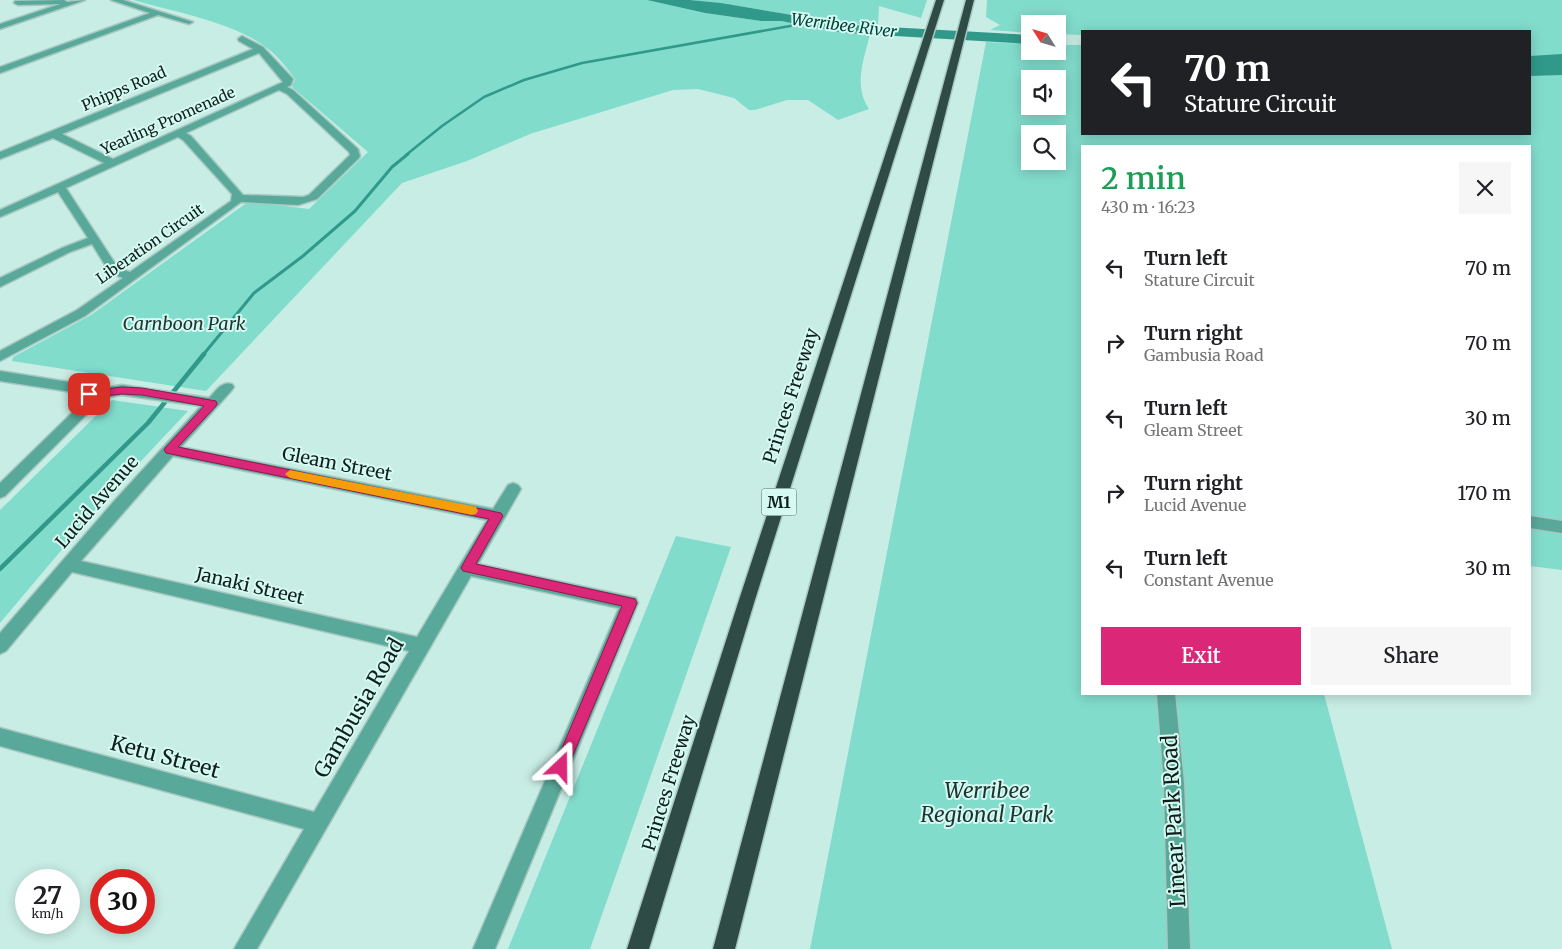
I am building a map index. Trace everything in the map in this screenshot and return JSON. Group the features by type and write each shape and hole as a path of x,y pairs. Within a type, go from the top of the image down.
{"highway":[{"name":"Princes Freeway","path":"638,949 940,0"},
{"path":"724,949 970,0"}],"street":[{"path":"18,3 55,0 70,4"},
{"path":"0,27 81,0"},
{"path":"116,0 189,22"},
{"path":"0,70 157,13"},
{"path":"242,39 260,50 288,79 288,83 280,87"},
{"name":"Phipps Road","path":"0,156 260,50"},
{"path":"178,133 187,138 238,194 238,199 257,197 295,202 305,201 313,197 356,156 354,151 290,92 280,87"},
{"name":"Yearling Promenade","path":"0,214 280,87"},
{"path":"54,134 113,163"},
{"path":"59,187 66,193 114,270 132,277"},
{"name":"Liberation Circuit","path":"0,357 81,313 230,207 238,199"},
{"path":"0,283 66,250 95,239"},
{"path":"0,376 75,388 89,394 122,390 212,404"},
{"name":"Lucid Avenue","path":"0,646 120,504 227,387"},
{"path":"0,492 85,408 89,394"},
{"name":"Gleam Street","path":"170,450 497,516"},
{"name":"Gambusia Road","path":"245,949 513,489"},
{"path":"1531,522 1562,527"},
{"name":"Janaki Street","path":"69,565 421,646"},
{"path":"467,568 630,603 484,949"},
{"name":"Linear Park Road","path":"1166,695 1174,783 1179,949"},
{"name":"Ketu Street","path":"0,737 318,823"}],"green space":[{"name":"Carnboon Park","path":"133,0 647,0 705,13 761,21 781,21 845,33 870,34 861,72 862,91 869,109 838,120 808,100 787,100 755,110 749,110 734,98 698,89 673,90 530,134 467,161 402,183 206,391 12,361 13,357 91,315 245,204 253,202 309,209 368,152 292,87 295,79 286,66 271,51 253,39 238,31 203,19"},
{"path":"690,0 927,0 921,18 879,6 878,26"},
{"name":"Werribee Regional Park","path":"987,0 1562,0 1562,570 1531,566 1531,145 1081,145 1081,695 1324,695 1392,949 810,949 986,42 1021,44 1021,60 1066,60 1066,45 1081,45 1081,135 1531,135 1531,30 1081,30 1081,35 1066,34 1066,15 1021,15 1021,32 990,30 1000,25 986,17"},
{"path":"112,400 188,411 97,508 0,623 0,510"},
{"path":"676,536 731,547 590,949 508,949"}],"water":[{"name":"Werribee River","path":"647,0 690,0 721,3 852,25 1021,34 1021,43 845,33 781,21 761,21 705,13"},
{"path":"1562,54 1562,75 1531,76 1531,56"}],"waterway":[{"path":"406,155 442,126 484,97 524,80 582,63 807,23"},
{"path":"203,355 254,293 303,256 355,211 392,167 408,154"},
{"path":"0,569 148,423 204,354"}],"slow traffic":[{"path":"290,474 472,511"}],"route":[{"path":"89,394 122,390 212,404 170,450 497,516 467,568 630,603 561,767"}]}
